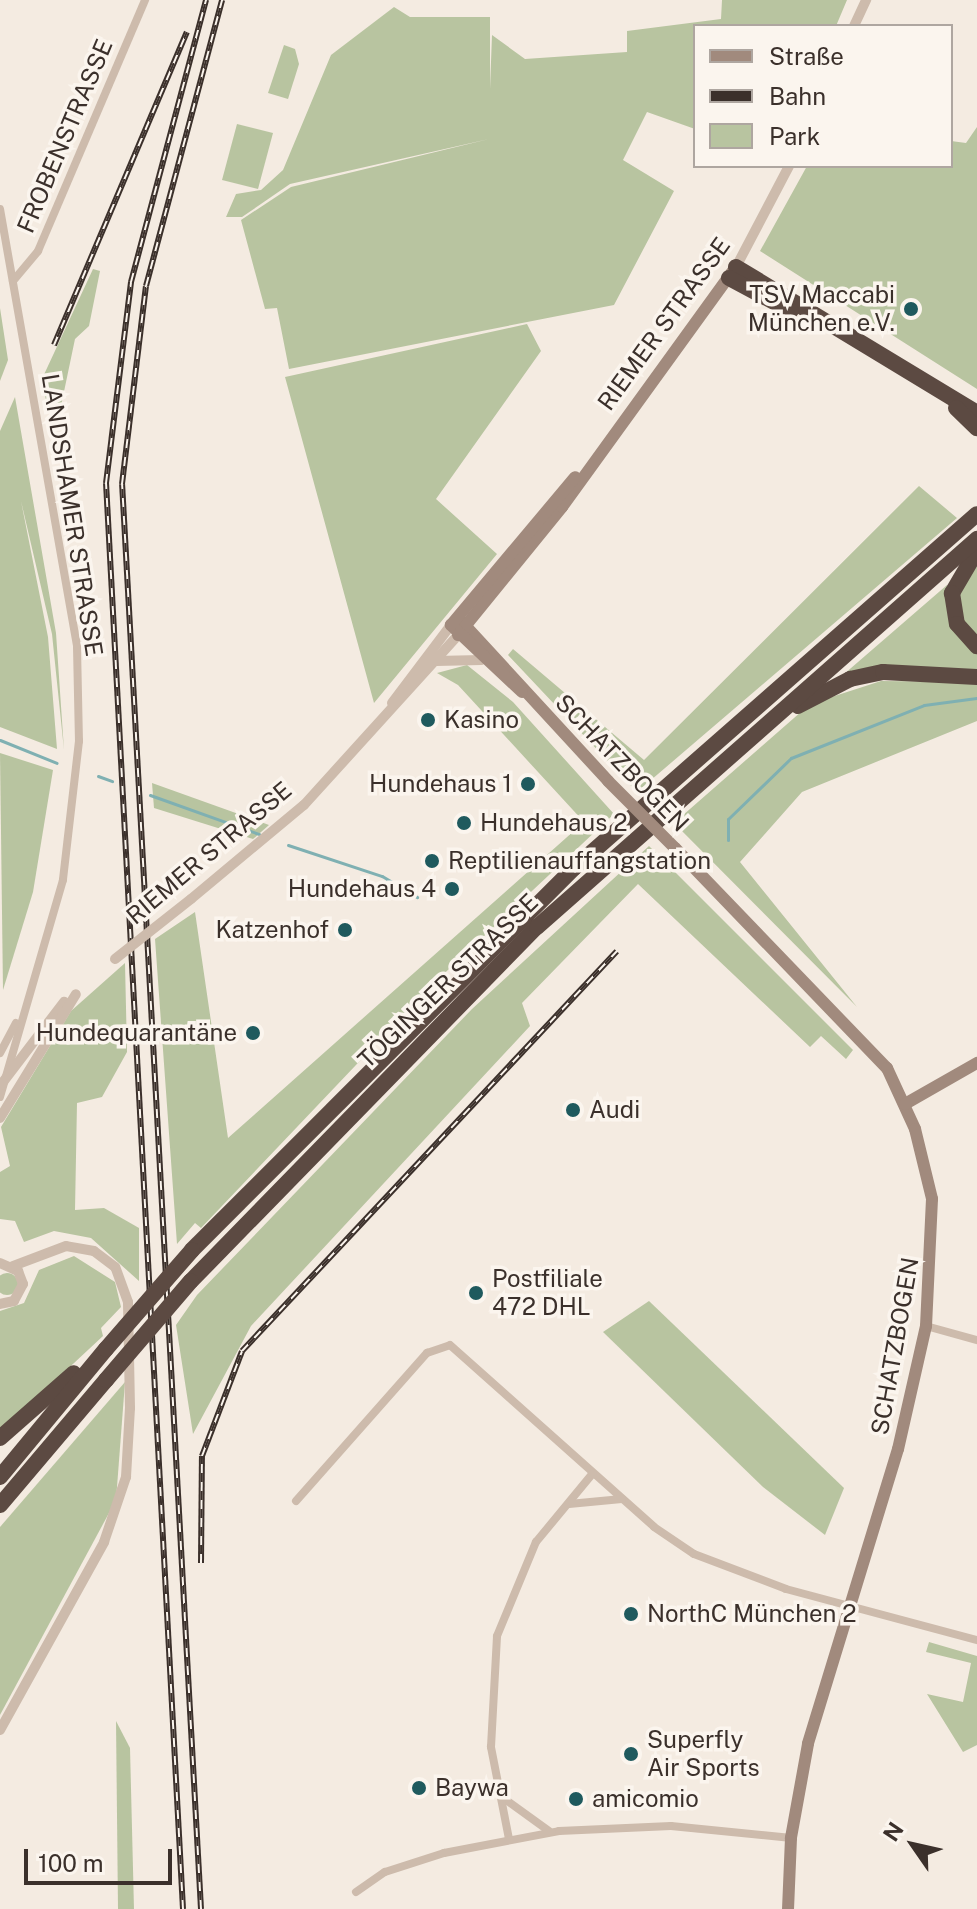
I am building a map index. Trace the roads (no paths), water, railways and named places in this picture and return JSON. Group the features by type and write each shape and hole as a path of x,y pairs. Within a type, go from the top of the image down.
{"highway":[{"path":"732,272 949,402 977,413"},
{"path":"949,402 977,428"},
{"path":"931,557 977,500"},
{"name":"TÖGINGER STRASSE","path":"0,1477 192,1250 574,868 977,514"},
{"name":"TÖGINGER STRASSE","path":"0,1505 191,1281 418,1043 739,746 977,539"},
{"path":"977,552 952,593 957,624 977,646"},
{"path":"739,746 850,679 883,672 977,677"},
{"path":"0,1438 106,1349"}],"main road":[{"name":"RIEMER STRASSE","path":"458,626 591,460 732,272"},
{"name":"SCHATZBOGEN","path":"458,626 481,660 522,692"},
{"name":"SCHATZBOGEN","path":"458,626 869,1045 905,1104 924,1153 934,1221 926,1326 898,1449 808,1744 791,1838 788,1909"},
{"path":"905,1104 977,1063"}],"street":[{"name":"FROBENSTRASSE","path":"13,281 38,251 145,0"},
{"path":"855,24 866,0"},
{"name":"RIEMER STRASSE","path":"732,272 788,168"},
{"name":"LANDSHAMER STRASSE","path":"0,209 77,647 79,741 63,880 21,1015 0,1097"},
{"name":"RIEMER STRASSE","path":"391,705 434,662 458,626"},
{"name":"RIEMER STRASSE","path":"115,959 304,805 458,626"},
{"path":"434,662 481,660"},
{"path":"0,1118 76,994 50,1016 2,1084"},
{"name":"LANDSHAMER STRASSE","path":"0,1053 21,1015"},
{"path":"0,1263 13,1266 66,1246 94,1251 123,1283 131,1372 128,1462 104,1542 0,1730"},
{"path":"0,1304 18,1296 22,1277 42,1253"},
{"path":"13,1266 22,1277"},
{"path":"926,1326 977,1340"},
{"path":"296,1501 427,1353 450,1345 673,1542 720,1566 977,1640"},
{"path":"509,1839 491,1747 493,1653 525,1561 564,1506 593,1473"},
{"path":"564,1506 622,1499"},
{"path":"501,1796 553,1832"},
{"path":"356,1892 385,1872 509,1839 553,1832 671,1826 791,1838"}],"waterway":[{"path":"728,840 728,819 791,758 924,705 977,698"},
{"path":"0,740 57,763"},
{"path":"98,776 112,781"},
{"path":"150,795 259,834"},
{"path":"288,845 382,876 417,897"}],"railway":[{"path":"183,1909 106,483 131,282 206,0"},
{"path":"201,1909 122,484 146,286 222,0"},
{"path":"54,345 187,32"},
{"path":"201,1563 202,1456 242,1351 617,951"}],"place":[{"name":"TSV Maccabi München e.V.","path":"911,309"},
{"name":"Kasino","path":"428,720"},
{"name":"Hundehaus 1","path":"528,784"},
{"name":"Hundehaus 2","path":"464,823"},
{"name":"Reptilienauffangstation","path":"432,861"},
{"name":"Hundehaus 4","path":"452,889"},
{"name":"Katzenhof","path":"345,930"},
{"name":"Hundequarantäne","path":"253,1033"},
{"name":"Audi","path":"573,1110"},
{"name":"Postfiliale 472 DHL","path":"476,1293"},
{"name":"NorthC München 2","path":"631,1614"},
{"name":"Superfly Air Sports","path":"631,1754"},
{"name":"Baywa","path":"419,1788"},
{"name":"amicomio","path":"576,1799"}]}
